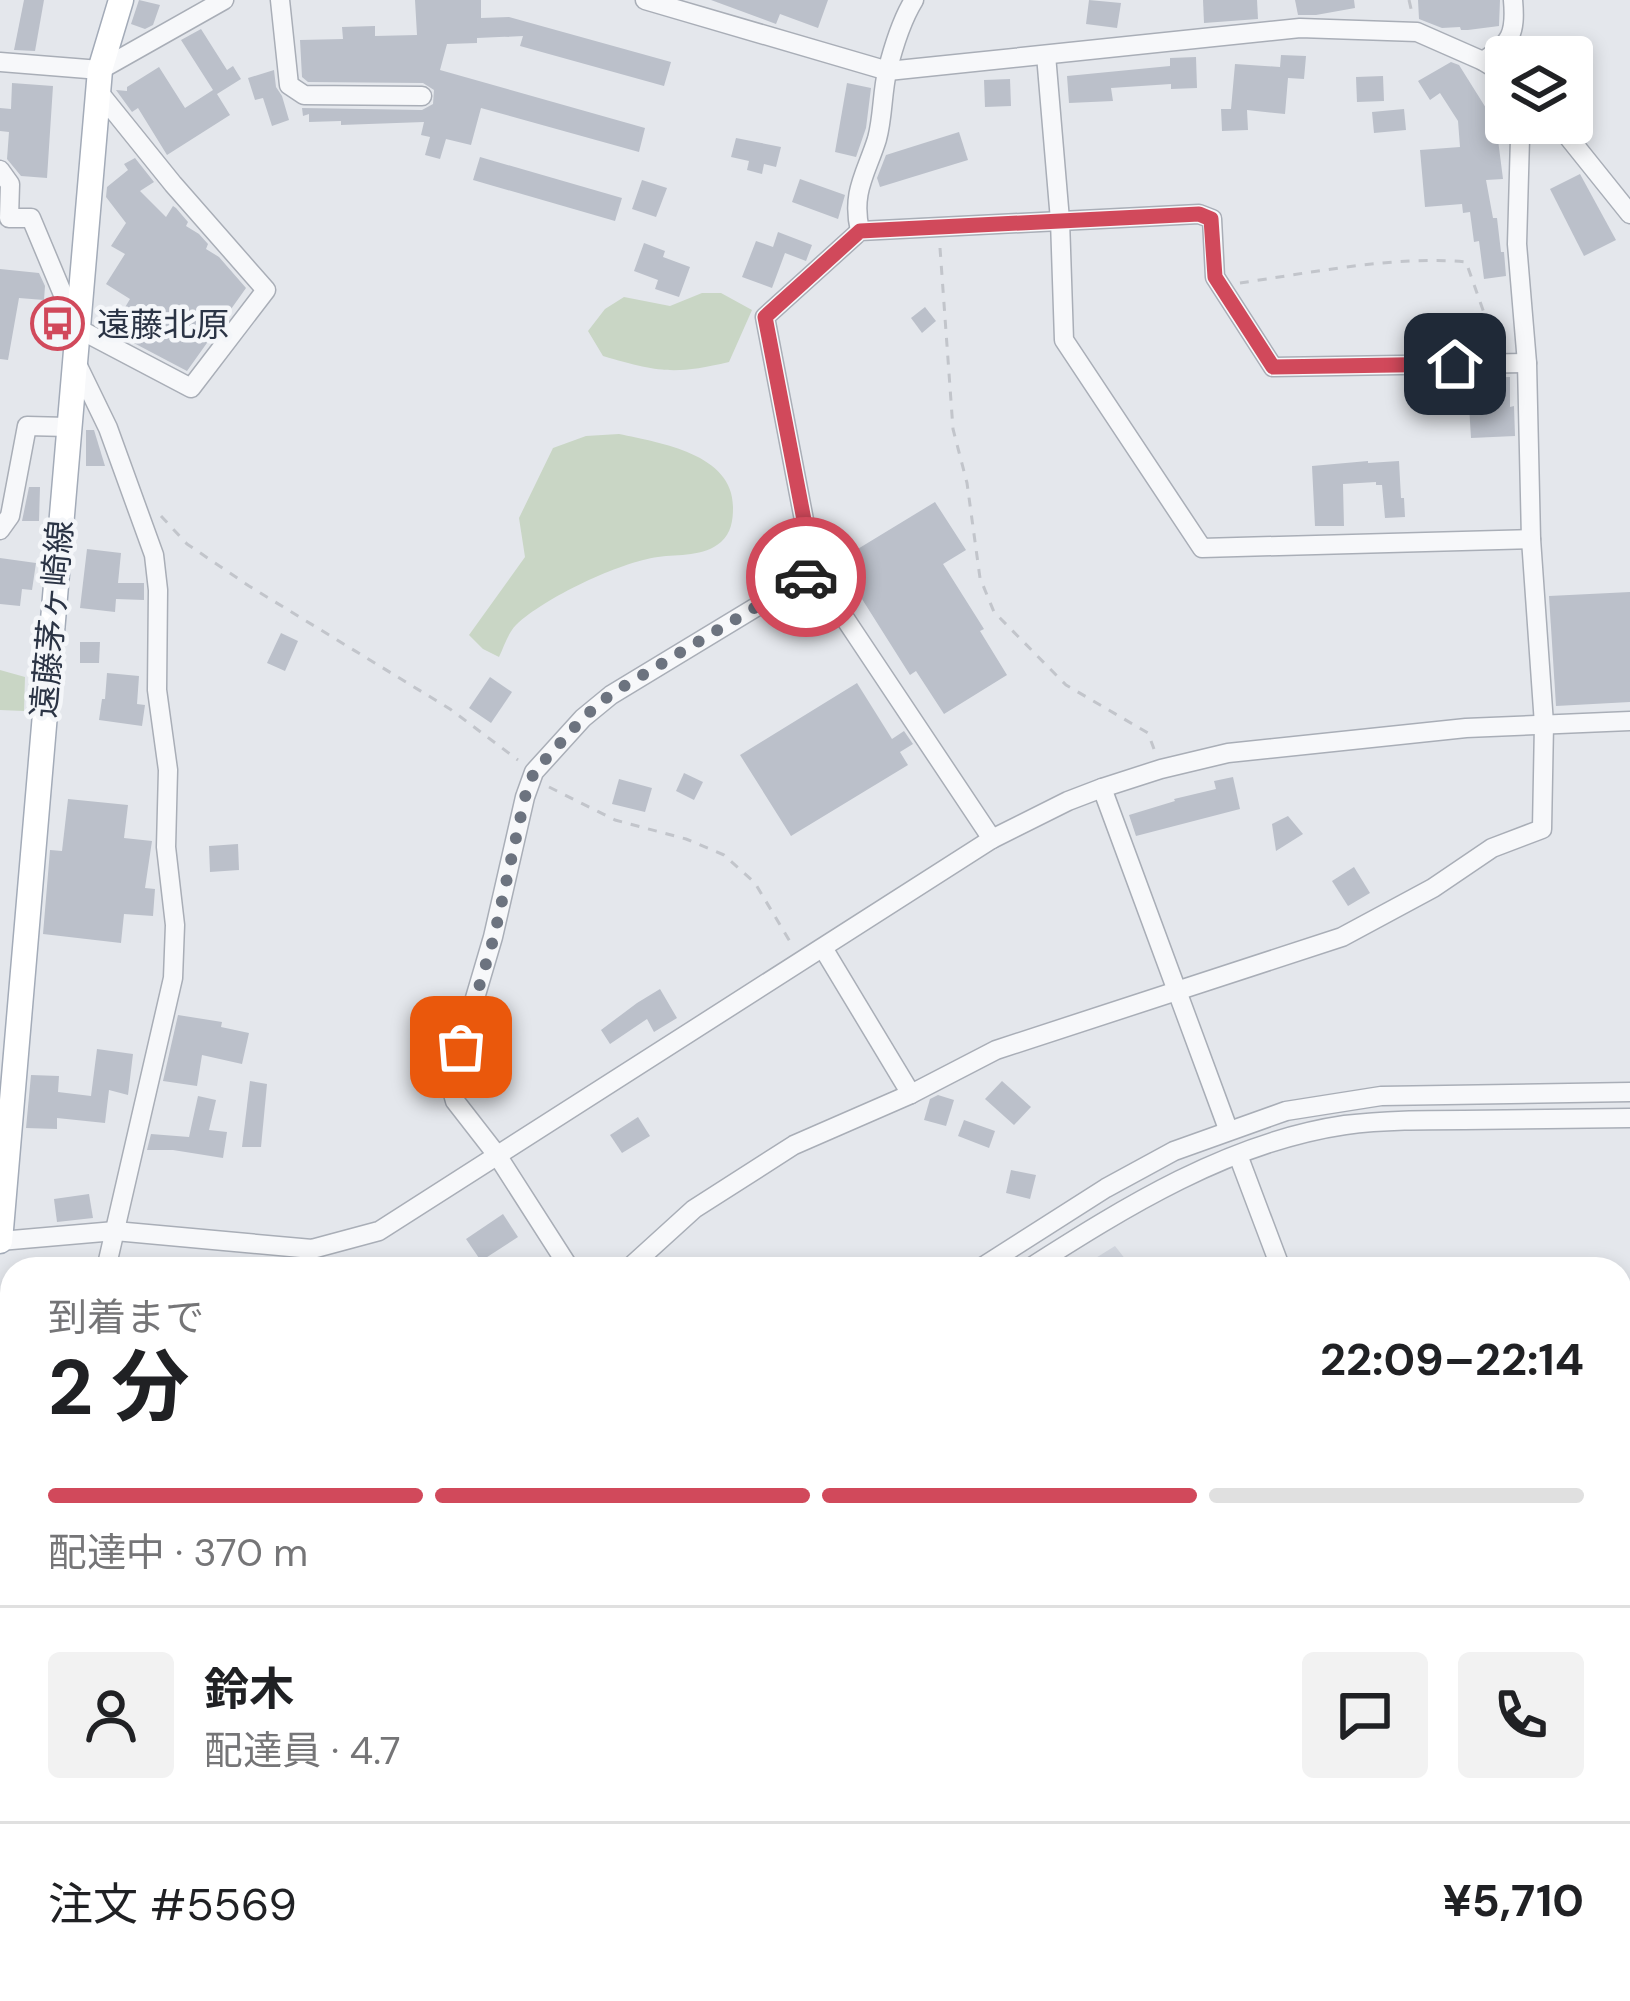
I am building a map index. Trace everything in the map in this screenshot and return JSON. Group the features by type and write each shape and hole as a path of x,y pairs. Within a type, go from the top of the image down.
{"main road":[{"name":"遠藤茅ヶ崎線","path":"0,1241 99,81 121,0"}],"street":[{"path":"99,81 224,0"},
{"path":"280,0 290,85 304,95 422,96"},
{"path":"645,0 887,70 1300,28 1417,32 1483,61 1507,46 1515,21 1513,0"},
{"path":"860,231 856,212 859,181 878,136 887,70 914,0"},
{"path":"1046,55 1064,340 1202,548 1531,539"},
{"path":"0,62 99,81 173,184 266,290 190,388 77,328 31,218 9,218 10,184 0,170"},
{"path":"641,1257 694,1209 794,1145 911,1094 996,1050 1342,937 1433,888 1492,848 1542,830 1544,724 1517,244 1520,144"},
{"path":"1575,144 1630,214"},
{"path":"992,839 814,572 765,317 860,231 1199,214 1211,219 1215,277 1273,367 1527,363"},
{"path":"74,358 108,428 154,555 157,690 168,770 166,847 175,925 173,978 109,1257"},
{"path":"0,530 10,516 26,426 68,427"},
{"path":"562,1257 497,1155 455,1101 450,1083 494,937 533,776 583,718 611,694 814,572"},
{"path":"0,1241 115,1231 312,1249 380,1231 992,839 1068,801 1161,769 1228,753 1466,728 1630,721"},
{"path":"1102,788 1228,1129"},
{"path":"823,949 911,1094"},
{"path":"998,1257 1174,1151 1286,1111 1381,1096 1630,1092"},
{"path":"1047,1257 1184,1178 1238,1155 1340,1126 1387,1120 1630,1118"},
{"path":"1238,1155 1276,1257"}],"path":[{"path":"938,229 953,429 967,483 980,578 994,613 1066,685 1148,733 1161,769"},
{"path":"1222,289 1342,268 1466,262 1501,363"},
{"path":"137,504 162,516 187,544 249,586 450,709 533,776 615,820 686,839 724,855 755,883 802,962"}],"shaded area":[{"path":"1115,1246 1124,1257 1097,1257"}],"green space":[{"path":"702,293 721,293 752,310 729,362 679,370 638,366 603,356 588,331 605,309 624,297 670,306"},
{"path":"619,434 692,454 722,475 733,508 727,535 707,550 642,560 583,583 516,625 499,657 483,649 469,635 525,557 519,518 553,448 586,436"},
{"path":"0,670 25,677 24,711 0,710"}],"building":[{"path":"24,0 44,0 35,51 14,50"},
{"path":"139,0 160,5 153,25 145,29 131,24"},
{"path":"415,0 481,0 481,18 509,17 671,62 664,86 520,46 523,36 447,44 440,70 645,128 639,152 481,108 471,145 446,139 440,159 425,155 430,137 421,135 424,122 309,122 302,108 422,110 433,104 434,90 423,83 308,82 302,77 300,40 343,39 342,27 375,26 375,36 417,35"},
{"path":"711,0 828,0 818,28 780,14 776,24"},
{"path":"1089,0 1121,3 1117,28 1086,24"},
{"path":"1203,0 1257,0 1258,19 1204,23"},
{"path":"1295,0 1354,0 1355,8 1298,15"},
{"path":"1418,0 1500,0 1499,26 1442,28 1419,19"},
{"path":"201,29 227,70 233,66 241,79 217,94 230,115 167,155 138,108 132,112 116,90 127,91 159,67 185,108 213,90 181,40"},
{"path":"1281,55 1306,56 1304,79 1288,78 1285,114 1247,110 1248,130 1222,131 1221,109 1231,109 1235,64 1280,67"},
{"path":"1196,57 1197,88 1171,89 1171,84 1111,88 1113,101 1069,103 1067,76 1170,66 1170,58"},
{"path":"1451,62 1459,65 1485,106 1485,144 1499,144 1503,179 1486,180 1506,276 1484,279 1479,241 1474,242 1470,212 1463,213 1462,204 1425,207 1420,150 1460,147 1458,121 1440,93 1430,100 1418,81"},
{"path":"274,70 289,120 272,126 263,98 255,100 248,78"},
{"path":"1383,76 1384,101 1357,102 1356,77"},
{"path":"1010,79 1011,106 985,107 984,80"},
{"path":"12,83 53,86 47,178 21,176 7,159 9,132 0,131 0,108 11,109"},
{"path":"847,83 871,88 866,128 856,157 835,152"},
{"path":"1404,109 1406,130 1374,133 1372,112"},
{"path":"959,132 968,160 880,187 877,178 886,155"},
{"path":"736,138 781,147 776,167 764,164 762,174 747,170 749,161 731,157"},
{"path":"480,157 622,198 615,221 473,180"},
{"path":"135,158 154,182 140,191 166,217 176,208 188,222 186,226 208,244 206,249 246,288 187,371 111,331 130,299 106,284 125,254 111,246 126,223 106,197 107,187 128,170 124,164"},
{"path":"1580,174 1616,240 1584,256 1550,189"},
{"path":"800,179 845,195 838,219 792,202"},
{"path":"642,180 667,188 656,217 632,209"},
{"path":"778,232 812,245 806,261 785,253 772,288 742,277 756,241 773,247"},
{"path":"644,243 665,251 663,257 690,267 679,297 655,289 658,280 634,271"},
{"path":"0,269 39,273 45,286 44,300 19,298 8,360 0,359"},
{"path":"925,307 936,321 922,333 911,318"},
{"path":"1510,377 1515,436 1471,438 1463,378"},
{"path":"86,430 94,430 105,466 86,466"},
{"path":"1399,461 1405,517 1385,518 1382,485 1343,484 1344,526 1315,526 1312,466"},
{"path":"29,487 40,487 39,521 22,521"},
{"path":"935,502 966,550 943,564 1007,675 944,714 916,671 910,675 838,561"},
{"path":"87,549 121,553 118,583 144,583 144,600 116,599 115,612 80,608"},
{"path":"0,558 36,563 32,590 22,589 20,606 0,604"},
{"path":"1630,592 1630,702 1556,706 1549,596"},
{"path":"281,633 298,641 285,671 267,663"},
{"path":"80,642 100,642 99,663 80,663"},
{"path":"107,673 139,676 137,704 145,705 142,726 99,720"},
{"path":"490,677 512,692 491,723 469,708"},
{"path":"857,683 892,739 904,731 913,744 900,752 908,765 791,836 740,755"},
{"path":"684,773 703,782 694,800 676,791"},
{"path":"1233,777 1240,809 1136,836 1129,815 1216,789 1214,781"},
{"path":"619,779 652,788 645,812 612,804"},
{"path":"68,799 128,805 124,838 152,841 145,888 155,889 153,916 124,914 121,943 43,934 50,850 62,851"},
{"path":"1288,816 1303,834 1276,851 1272,824"},
{"path":"238,844 239,870 210,872 209,846"},
{"path":"1354,867 1370,893 1348,906 1332,881"},
{"path":"660,989 677,1018 654,1032 647,1019 610,1044 601,1030"},
{"path":"178,1015 222,1022 221,1027 249,1033 242,1064 202,1055 197,1086 163,1081"},
{"path":"97,1049 133,1054 128,1095 109,1090 105,1123 57,1118 57,1129 26,1128 31,1075 59,1076 58,1092 91,1096"},
{"path":"250,1081 267,1084 261,1147 242,1147"},
{"path":"1002,1081 1031,1107 1014,1125 985,1099"},
{"path":"938,1095 954,1100 946,1126 924,1120 930,1099"},
{"path":"198,1096 216,1100 209,1130 227,1132 223,1158 147,1150 151,1134 189,1137"},
{"path":"638,1117 650,1136 622,1153 610,1135"},
{"path":"964,1120 995,1131 989,1148 958,1136"},
{"path":"1011,1170 1036,1175 1030,1199 1006,1193"},
{"path":"89,1194 93,1218 57,1222 54,1199"},
{"path":"503,1214 518,1237 487,1257 478,1257 466,1239"}],"way so far":[{"path":"461,1047 494,937 534,772 611,694 806,577"}],"place":[{"name":"遠藤北原","path":"58,324"}],"route":[{"path":"806,577 814,572 765,317 860,231 1199,214 1211,219 1215,277 1273,367 1455,364"}]}
